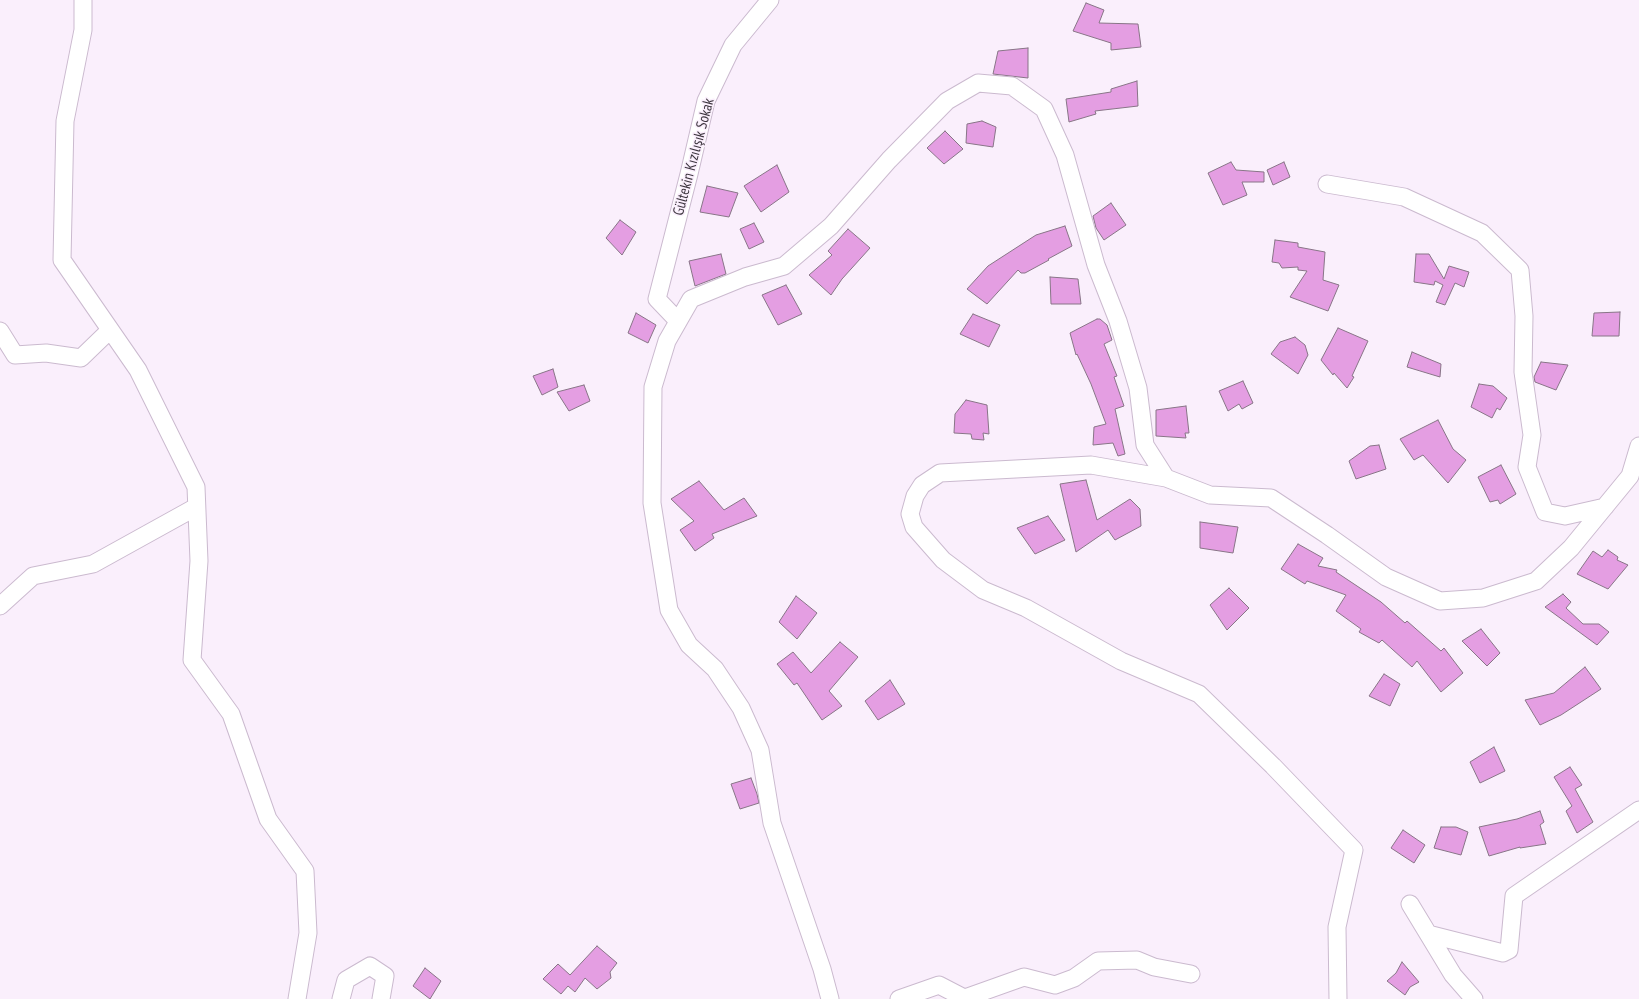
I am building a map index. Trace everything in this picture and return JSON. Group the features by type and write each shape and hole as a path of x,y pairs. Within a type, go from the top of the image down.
{"street":[{"path":"83,0 83,30 64,121 62,260 138,370 196,488 198,561 192,660 232,714 268,819 305,872 308,933 297,999"},
{"name":"Gültekin Kızılışık Sokak","path":"678,321 657,299 690,174 706,102 732,45 770,0"},
{"path":"830,999 822,969 772,823 760,750 741,708 715,669 689,645 669,610 652,503 653,387 667,341 691,299 745,277 784,266 831,226 889,160 947,101 978,83 1012,86 1044,109 1065,155 1096,265 1118,320 1138,388 1145,445 1166,478"},
{"path":"1327,184 1404,197 1482,233 1520,270 1524,316 1524,372 1532,435 1527,467 1545,512 1565,516 1606,507"},
{"path":"0,331 16,355 46,354 81,358 110,330"},
{"path":"1338,999 1337,927 1354,850 1273,766 1199,694 1121,661 1026,608 983,590 943,560 914,527 910,514 915,496 922,485 940,473 1091,465 1166,478 1210,495 1271,498 1327,535 1386,577 1440,601 1483,598 1536,581 1571,548 1630,476 1639,446"},
{"path":"0,606 34,576 93,564 196,507"},
{"path":"1428,934 1503,953 1509,950 1514,896 1639,810"},
{"path":"1410,904 1453,974 1474,999"},
{"path":"899,999 939,985 966,999 1024,977 1055,985 1074,978 1098,961 1137,960 1154,967 1191,974"},
{"path":"341,999 346,980 370,966 385,976 381,999"}],"building":[{"path":"1086,3 1104,10 1099,23 1138,24 1141,47 1111,50 1111,43 1073,31"},
{"path":"1028,48 1028,78 993,74 998,51"},
{"path":"1137,81 1138,106 1095,111 1096,114 1069,122 1066,99 1111,92 1111,89"},
{"path":"982,121 996,127 993,147 966,143 967,124"},
{"path":"945,131 963,149 944,164 927,148"},
{"path":"1231,162 1236,170 1264,172 1264,182 1242,182 1247,195 1223,205 1208,173"},
{"path":"1284,162 1290,177 1273,185 1267,170"},
{"path":"777,165 789,192 761,212 744,186"},
{"path":"707,186 738,193 729,217 700,212"},
{"path":"1111,203 1126,225 1104,240 1096,228 1093,216"},
{"path":"620,220 636,232 622,255 606,238"},
{"path":"754,223 764,242 749,249 740,229"},
{"path":"1065,226 1072,246 1025,273 1021,273 1018,270 987,304 967,289 988,266 1036,235"},
{"path":"848,229 870,248 842,279 831,295 809,275 832,255 828,251"},
{"path":"1275,240 1298,243 1298,247 1325,252 1323,280 1339,285 1328,311 1290,297 1307,271 1298,270 1298,267 1282,268 1279,263 1272,262"},
{"path":"721,254 726,274 695,286 689,261"},
{"path":"1416,254 1429,254 1444,279 1449,266 1469,272 1464,287 1455,283 1445,305 1436,302 1443,285 1435,281 1434,285 1414,282"},
{"path":"1050,277 1078,279 1081,304 1051,304"},
{"path":"786,285 802,314 778,325 762,295"},
{"path":"1620,312 1619,336 1592,336 1594,313"},
{"path":"636,313 656,325 648,343 628,333"},
{"path":"973,314 1000,325 989,347 960,334"},
{"path":"1097,319 1100,319 1107,325 1112,340 1104,344 1117,376 1114,377 1124,406 1115,409 1125,454 1118,456 1113,443 1093,445 1094,427 1106,424 1091,384 1077,354 1076,355 1070,333"},
{"path":"1338,328 1368,341 1352,376 1354,377 1347,388 1334,373 1333,375 1321,360"},
{"path":"1295,337 1305,345 1308,355 1298,374 1271,354 1280,342"},
{"path":"1412,352 1441,364 1440,377 1407,367"},
{"path":"1541,362 1568,365 1556,390 1535,382 1534,377"},
{"path":"553,369 558,387 542,395 533,376"},
{"path":"1243,381 1253,403 1242,409 1239,404 1228,411 1219,391"},
{"path":"1479,384 1493,386 1507,398 1500,410 1497,408 1492,418 1471,407"},
{"path":"584,385 590,401 569,411 557,392"},
{"path":"966,400 987,405 989,434 983,433 984,440 972,439 971,434 954,433 955,414"},
{"path":"1186,406 1189,433 1185,433 1186,438 1156,436 1156,410"},
{"path":"1438,420 1453,449 1466,460 1448,483 1423,455 1414,460 1400,439"},
{"path":"1379,445 1386,469 1356,479 1349,461 1370,446"},
{"path":"1501,465 1516,494 1500,504 1498,500 1490,502 1478,477"},
{"path":"1086,480 1097,520 1130,499 1140,509 1141,526 1115,540 1108,530 1076,552 1060,484"},
{"path":"699,481 724,510 744,498 757,516 712,534 714,538 695,551 680,530 694,521 671,499"},
{"path":"1048,516 1065,540 1035,554 1017,528"},
{"path":"1200,522 1238,527 1233,553 1200,548"},
{"path":"1298,544 1323,558 1318,566 1337,570 1336,572 1381,602 1405,623 1407,621 1441,651 1444,648 1463,673 1441,692 1417,661 1412,667 1382,640 1379,643 1359,632 1361,629 1336,611 1346,595 1307,581 1305,584 1281,569"},
{"path":"1608,550 1618,557 1617,560 1628,565 1608,589 1577,574 1593,551 1602,557"},
{"path":"1229,588 1249,608 1227,630 1210,605"},
{"path":"1563,594 1571,602 1566,608 1583,624 1599,624 1609,632 1597,645 1545,607"},
{"path":"796,596 817,613 797,639 779,622"},
{"path":"1481,629 1500,653 1487,666 1462,641"},
{"path":"840,642 858,657 829,691 842,706 822,720 797,683 794,685 777,664 793,652 811,673"},
{"path":"1585,667 1601,689 1561,715 1540,725 1525,700 1554,693"},
{"path":"1384,674 1400,684 1390,706 1369,696"},
{"path":"890,680 905,704 878,720 865,701"},
{"path":"1494,747 1505,771 1480,783 1470,762"},
{"path":"1570,767 1582,785 1575,789 1593,822 1577,833 1566,811 1572,806 1554,777"},
{"path":"751,778 759,803 740,809 731,784"},
{"path":"1540,811 1544,822 1540,825 1546,844 1520,847 1489,856 1479,827 1517,819"},
{"path":"1441,827 1456,827 1468,832 1461,855 1434,848"},
{"path":"1403,830 1425,845 1414,863 1391,848"},
{"path":"597,946 617,963 610,972 611,978 597,989 585,978 575,992 568,986 561,994 543,979 558,964 570,975"},
{"path":"1402,962 1419,982 1410,987 1405,995 1387,981 1396,973"},
{"path":"425,968 441,981 430,999 413,986"}]}
